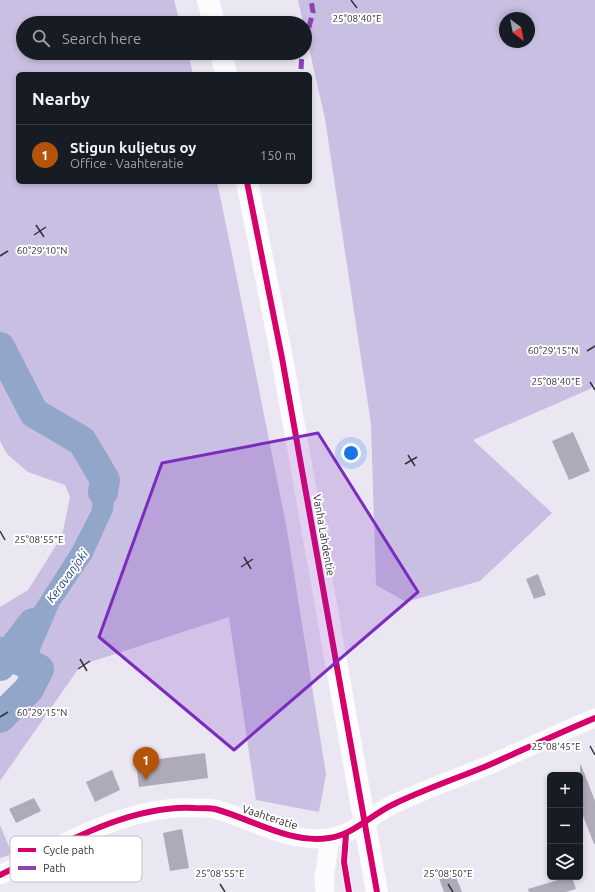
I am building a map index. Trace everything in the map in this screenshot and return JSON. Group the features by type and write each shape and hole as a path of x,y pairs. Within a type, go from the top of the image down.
{"main road":[{"path":"208,0 212,16"},
{"path":"223,60 226,72"},
{"name":"Vanha Lahdentie","path":"247,184 282,358 377,892"}],"street":[{"name":"Vaahteratie","path":"80,836 96,828 147,811 179,807 214,809 292,836 316,840 330,838 346,834 393,804 595,718"},
{"path":"325,892 324,878 330,838"},
{"name":"Vaahteratie","path":"0,875 10,870"}],"highlighted area":[{"path":"318,433 418,592 234,750 99,637 162,463"}],"shaded area":[{"path":"0,0 174,0 178,16 16,16 16,60 190,60 193,72 16,72 16,184 217,184 287,530 326,774 319,812 256,800 229,617 81,665 0,781 0,718 29,689 39,669 39,650 59,606 91,559 96,486 91,511 72,548 35,606 0,645 0,607 28,590 62,536 70,497 65,485 28,472 7,454 0,441"},
{"path":"298,0 595,0 595,384 590,389 473,440 552,513 480,581 406,602 376,585 371,424 325,119 312,60 312,16 301,16"},
{"path":"0,825 10,849 10,855 0,858"}],"water":[{"path":"96,448 116,473 113,511 91,559 59,606 40,650 39,669 0,652 0,645 35,606 72,548 91,511 96,486 83,461"}],"building":[{"path":"573,432 590,471 569,480 552,441"},
{"path":"538,574 546,595 534,599 526,579"},
{"path":"205,753 208,778 139,787 136,762"},
{"path":"581,765 595,801 595,844 583,816 583,772 580,772"},
{"path":"112,770 120,790 95,802 86,782"},
{"path":"34,798 41,811 16,823 9,809"},
{"path":"182,829 189,868 170,871 163,833"},
{"path":"454,872 462,892 444,892 439,878"},
{"path":"558,880 573,880 576,889 566,892 529,892 528,889"}],"waterway":[{"name":"Keravanjoki","path":"0,347 34,413 82,441 105,480 103,492"},
{"name":"Keravanjoki","path":"0,666 33,623"},
{"path":"0,652 39,669 29,689 0,718"}],"marked path":[{"path":"311,0 313,12 312,16"},
{"path":"301,69 302,60"}],"cycle path":[{"path":"247,184 282,358 377,892"},
{"path":"79,836 120,820 145,813 170,809 200,808 215,809 229,813 285,834 314,839 338,836 354,829 386,808 430,788 489,765 595,718"},
{"path":"346,834 344,862 349,892"},
{"path":"0,875 10,870"}],"place":[{"name":"Stigun kuljetus oy","path":"146,780"}]}
